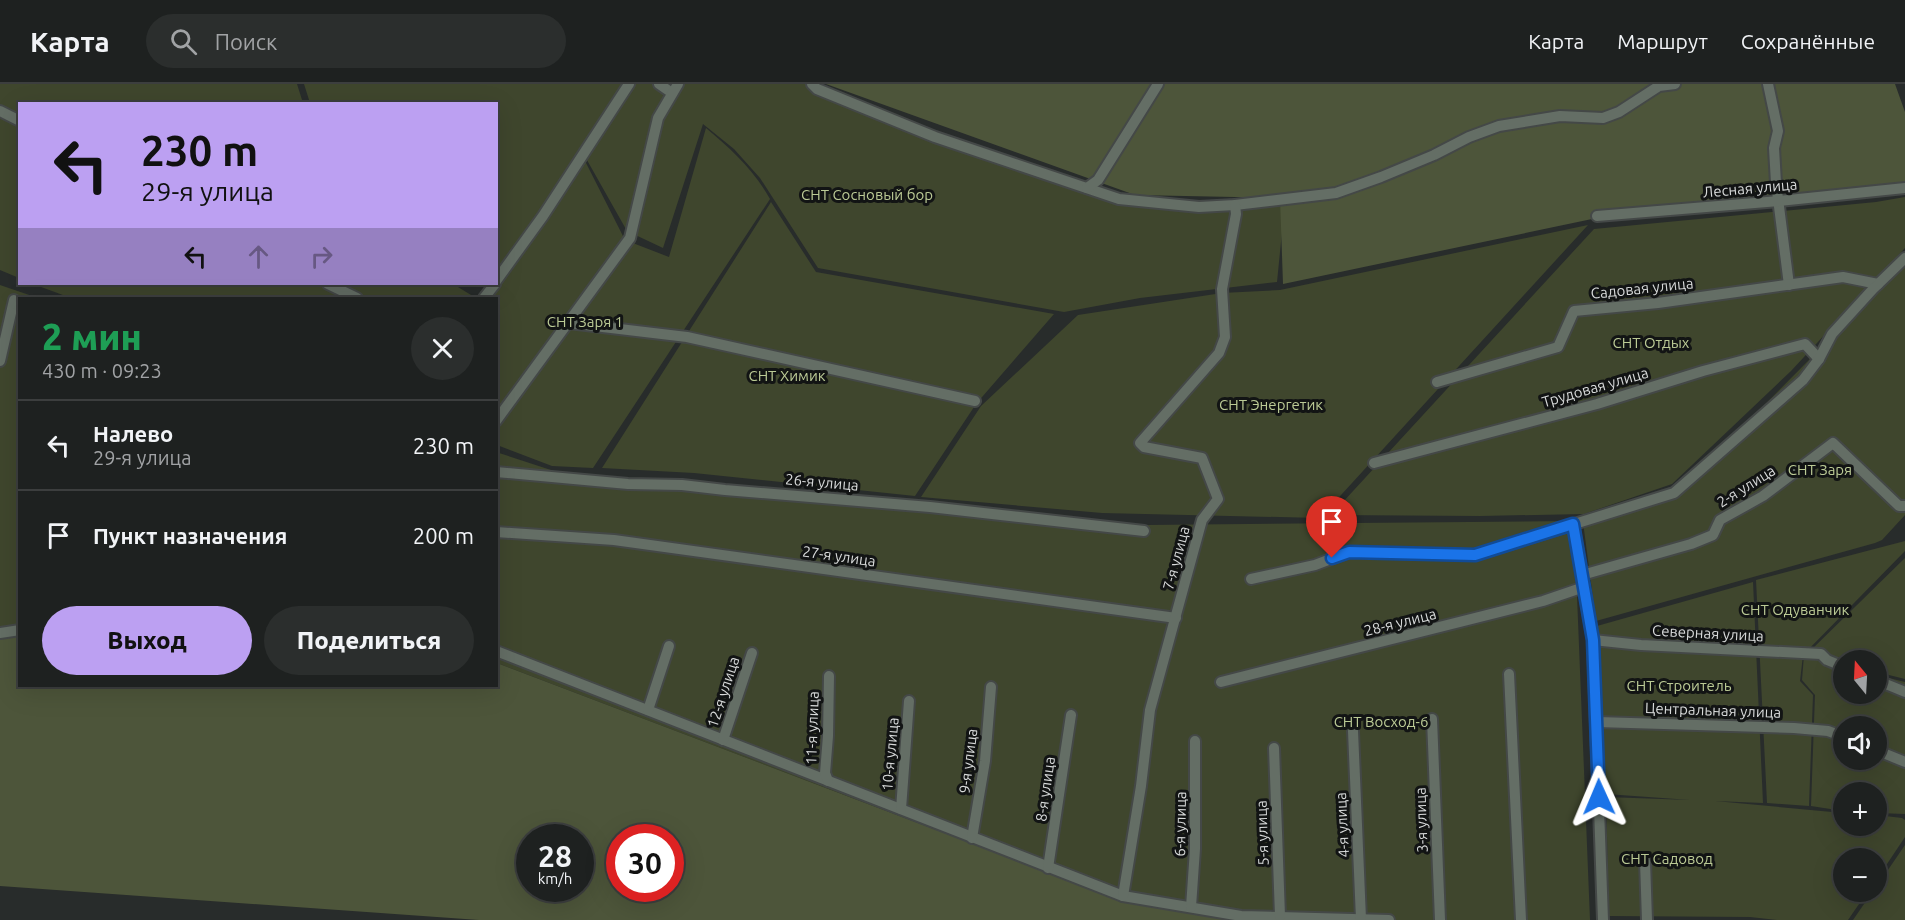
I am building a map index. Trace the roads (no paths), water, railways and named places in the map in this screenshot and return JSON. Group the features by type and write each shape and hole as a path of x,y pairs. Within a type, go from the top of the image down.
{"street":[{"path":"498,279 543,216 629,84"},
{"path":"498,418 630,238 658,117 675,88 659,84"},
{"path":"812,84 817,89 935,136 1119,199 1200,207 1336,193 1381,177 1498,126 1560,116 1603,118 1619,112 1659,86 1676,84"},
{"path":"1087,188 1098,180 1158,84"},
{"path":"1768,84 1778,131 1774,148 1789,285"},
{"path":"0,111 18,120"},
{"name":"Лесная улица","path":"1598,216 1905,188"},
{"name":"7-я улица","path":"1123,896 1141,786 1149,710 1202,520 1218,499 1202,458 1144,447 1140,443 1219,353 1225,337 1222,288 1236,214 1235,205"},
{"path":"1251,579 1315,565 1349,552 1475,555 1674,493 1803,380 1819,359 1832,334 1905,258"},
{"name":"Садовая улица","path":"1437,382 1558,347 1574,311 1658,303 1843,277 1878,284"},
{"path":"330,285 355,297"},
{"path":"0,361 14,300"},
{"path":"569,323 687,338 975,401"},
{"name":"Трудовая улица","path":"1374,464 1597,404 1703,371 1805,345 1819,359"},
{"name":"2-я улица","path":"1582,575 1690,544 1713,535 1720,520 1763,496 1833,443 1899,506 1905,506"},
{"name":"26-я улица","path":"498,472 628,484 682,485 919,506 1144,531"},
{"path":"1575,524 1593,640 1603,920"},
{"name":"27-я улица","path":"498,532 614,540 1176,618"},
{"name":"28-я улица","path":"1221,682 1543,601 1584,587"},
{"path":"0,633 18,629"},
{"name":"Северная улица","path":"1593,640 1641,645 1821,654 1833,662"},
{"path":"648,710 669,646"},
{"path":"498,652 1123,896 1241,916 1389,920"},
{"name":"12-я улица","path":"723,740 752,653"},
{"path":"1509,674 1521,920"},
{"name":"11-я улица","path":"828,781 825,773 829,676"},
{"path":"1887,685 1905,692"},
{"name":"9-я улица","path":"972,838 985,761 991,687"},
{"name":"10-я улица","path":"901,809 909,701"},
{"name":"8-я улица","path":"1048,868 1071,715"},
{"name":"3-я улица","path":"1432,719 1440,920"},
{"name":"Центральная улица","path":"1597,722 1794,728 1833,733"},
{"name":"4-я улица","path":"1353,731 1361,919"},
{"name":"6-я улица","path":"1191,907 1195,849 1195,741"},
{"name":"5-я улица","path":"1274,748 1280,916"},
{"path":"1887,755 1905,762"},
{"path":"1645,861 1647,920"}],"park label":[{"name":"СНТ Сосновый бор","path":"867,194"},
{"name":"СНТ Заря 1","path":"585,321"},
{"name":"СНТ Отдых","path":"1651,342"},
{"name":"СНТ Химик","path":"787,375"},
{"name":"СНТ Энергетик","path":"1271,404"},
{"name":"СНТ Заря","path":"1820,469"},
{"name":"СНТ Одуванчик","path":"1795,609"},
{"name":"СНТ Строитель","path":"1679,685"},
{"name":"СНТ Восход-6","path":"1381,721"},
{"name":"СНТ Садовод","path":"1667,858"}]}
